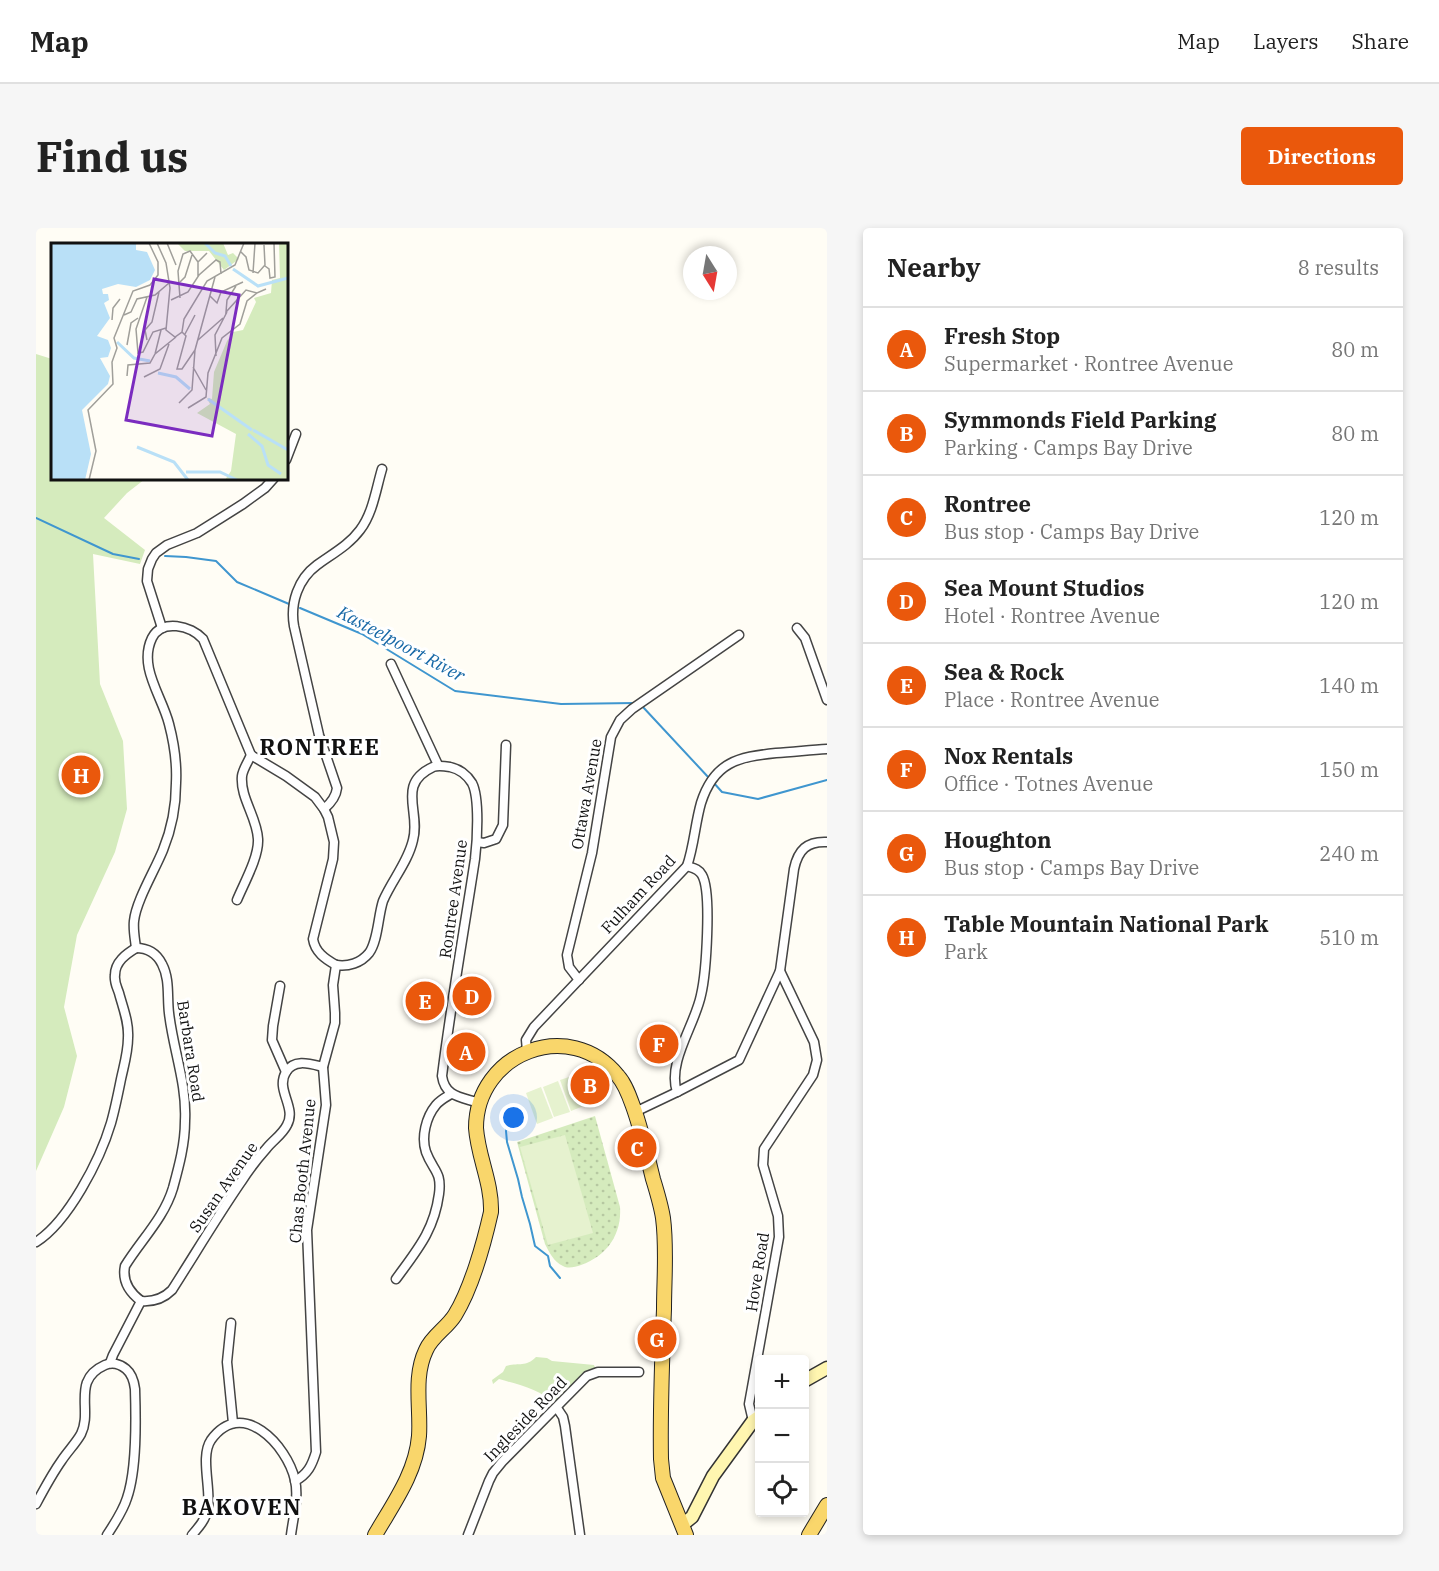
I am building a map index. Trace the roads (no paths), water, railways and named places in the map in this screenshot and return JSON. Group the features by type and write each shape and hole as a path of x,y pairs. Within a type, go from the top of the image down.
{"main road":[{"path":"375,1535 413,1464 419,1433 420,1376 426,1350 458,1311 471,1278 491,1212 492,1201 476,1136 479,1103 488,1083 514,1058 537,1048 560,1046 591,1054 609,1066 626,1088 635,1112 663,1217 661,1459 663,1478 684,1530"},
{"path":"809,1535 827,1505"}],"street":[{"path":"288,455 296,434"},
{"path":"324,809 337,792 336,783 319,735 294,626 293,606 298,588 308,574 353,538 363,527 370,512 382,469"},
{"path":"162,628 147,581 148,569 156,553 167,545 197,533 243,504 272,480"},
{"path":"36,1241 51,1231 71,1205 94,1163 111,1125 126,1057 129,1039 126,1015 115,982 115,973 121,959 136,948 133,928 136,910 169,833 177,776 169,724 147,664 149,647 156,632 168,626 198,633 203,639 252,755 302,786 324,809 333,834 333,859 313,939 316,949 336,965 359,962 373,947 384,899 409,854 416,830 412,787 420,775 438,765 391,664"},
{"path":"797,628 805,638 827,700"},
{"name":"Ottawa Avenue","path":"579,980 569,967 567,955 592,853 610,737 620,720 632,709 739,635"},
{"path":"477,842 484,843 496,839 503,825 506,745"},
{"name":"Fulham Road","path":"527,1051 528,1036 534,1027 687,866 703,797 713,778 723,768 750,756 827,749"},
{"path":"237,900 258,846 257,827 245,796 242,777 252,755"},
{"name":"Rontree Avenue","path":"438,765 460,771 472,783 475,791 477,842 442,1076 444,1085 451,1094"},
{"path":"635,1112 739,1060 780,971 797,856 812,843 827,842"},
{"path":"677,1092 674,1077 676,1065 698,1005 704,981 708,902 703,876 698,870 687,866"},
{"name":"Barbara Road","path":"136,948 144,948 152,952 166,973 169,1013 186,1118 183,1150 172,1192 159,1217 125,1266 127,1286 141,1301"},
{"name":"Chas Booth Avenue","path":"295,1481 310,1469 316,1452 308,1230 326,1105 323,1067 335,1023 333,985 336,965"},
{"name":"Hove Road","path":"755,1417 750,1413 749,1404 779,1237 778,1216 764,1171 763,1157 768,1143 813,1075 817,1060 814,1042 780,971"},
{"path":"280,986 272,1040 286,1072 296,1064 303,1063 323,1067"},
{"name":"Susan Avenue","path":"141,1301 154,1301 172,1290 241,1181 267,1148 281,1135 290,1120 290,1111 282,1089 286,1072"},
{"path":"396,1279 430,1229 436,1210 440,1178 426,1153 424,1133 430,1113 437,1103 451,1094 479,1103"},
{"path":"110,1363 141,1301"},
{"path":"231,1323 227,1362 233,1423"},
{"path":"36,1504 61,1462 80,1436 86,1418 84,1394 86,1384 96,1370 110,1363 118,1364 130,1373 134,1381 136,1401 133,1474 130,1490 122,1510 107,1535"},
{"path":"809,1378 827,1368"},
{"name":"Ingleside Road","path":"468,1535 493,1473 587,1376 598,1372 639,1372"},
{"path":"557,1408 566,1426 580,1535"},
{"path":"684,1530 713,1476 755,1419"},
{"path":"192,1535 204,1520 208,1508 206,1454 208,1443 233,1423 242,1423 263,1431 280,1448 285,1458 295,1481 295,1510 291,1535"}],"waterway":[{"name":"Kasteelpoort River","path":"36,518 113,554 139,559"},
{"name":"Kasteelpoort River","path":"165,556 216,561 237,582 289,604"},
{"name":"Kasteelpoort River","path":"300,608 362,634 455,691 561,704 635,703"},
{"name":"Kasteelpoort River","path":"642,706 709,778"},
{"name":"Kasteelpoort River","path":"713,782 722,792 758,799 827,780"},
{"path":"509,1120 506,1131 507,1142 535,1246 548,1256 550,1266 560,1278"}],"place":[{"name":"Table Mountain National Park","path":"81,775"},
{"name":"Sea Mount Studios","path":"472,996"},
{"name":"Sea & Rock","path":"425,1001"},
{"name":"Nox Rentals","path":"659,1044"},
{"name":"Fresh Stop","path":"466,1052"},
{"name":"Symmonds Field Parking","path":"590,1085"},
{"name":"Rontree","path":"637,1148"},
{"name":"Houghton","path":"657,1339"}],"district":[{"name":"RONTREE","path":"320,747"},
{"name":"BAKOVEN","path":"242,1507"}]}
